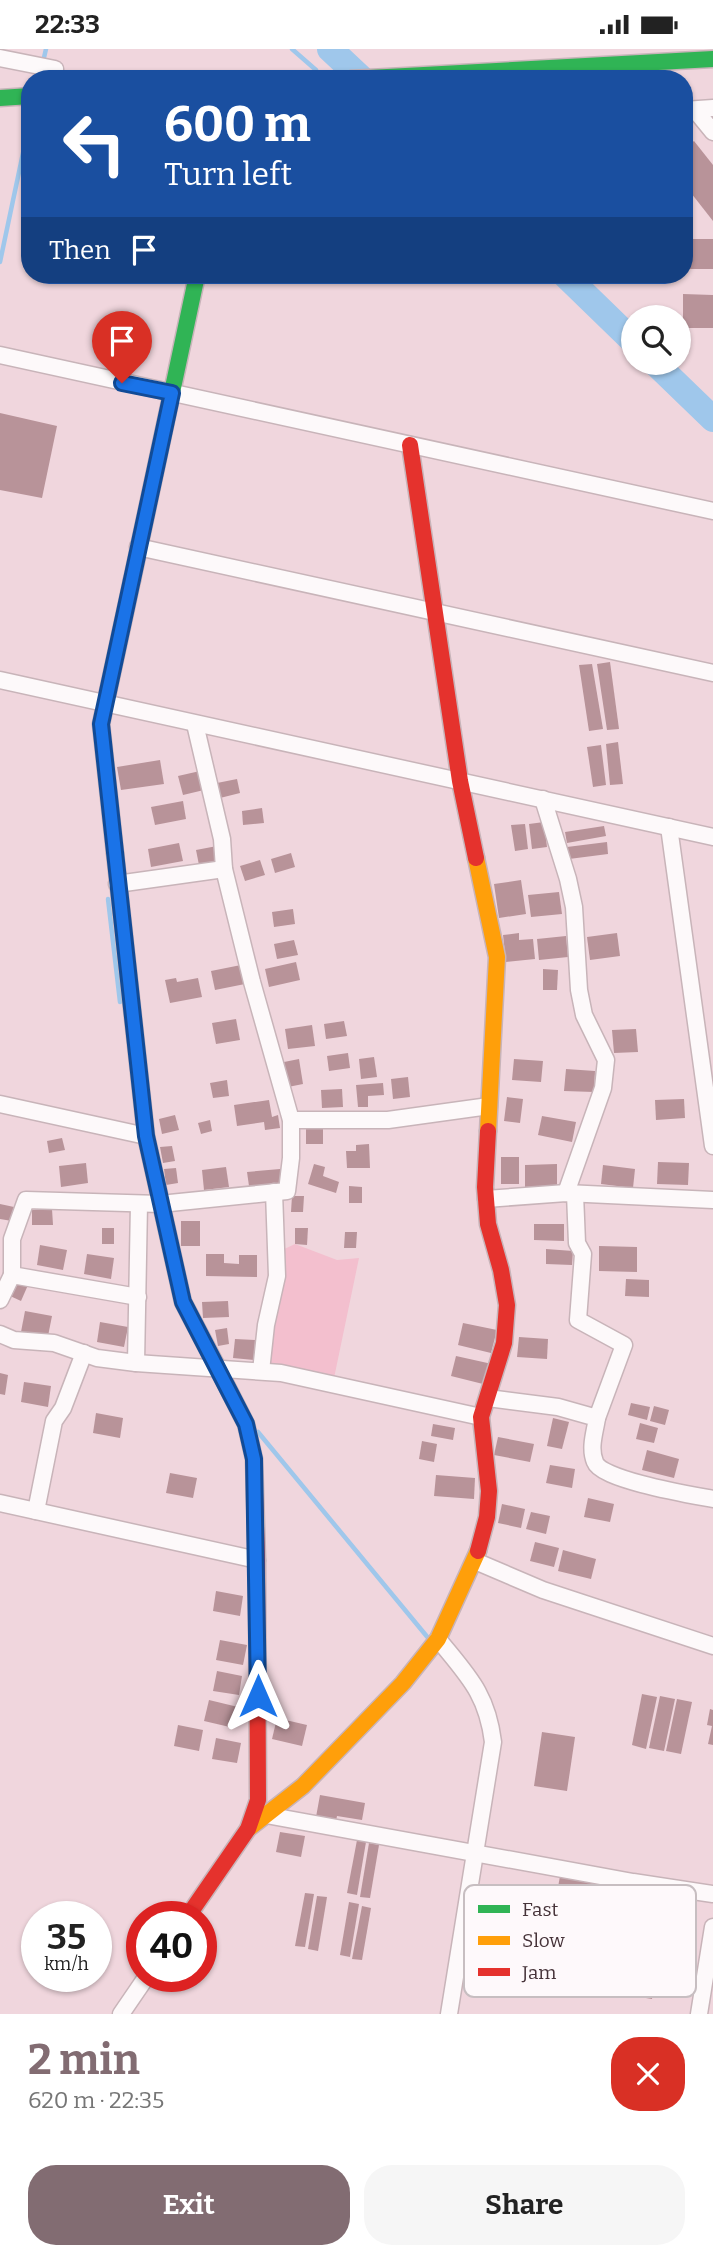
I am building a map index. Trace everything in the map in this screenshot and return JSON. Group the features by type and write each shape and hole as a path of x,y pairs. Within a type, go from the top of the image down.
{"main road":[{"path":"505,70 713,59"},
{"path":"0,97 21,96"},
{"path":"195,284 101,724 146,1136 160,1204 183,1302 246,1424 254,1459 258,1800 248,1829 198,1901"},
{"path":"248,1829 309,1781 403,1683 438,1639 475,1561 487,1517 489,1491 481,1417 504,1342 507,1305 502,1270 488,1224 486,1199 497,957 460,781 410,445"}],"street":[{"path":"0,58 55,69"},
{"path":"693,110 713,108"},
{"path":"693,113 713,132"},
{"path":"0,355 713,511"},
{"path":"138,547 713,673"},
{"path":"0,680 713,837"},
{"path":"0,1300 12,1275 6,1238 26,1200 160,1204 287,1191 291,1120 251,982 224,869 222,839 195,724"},
{"path":"543,799 574,907 579,990 584,1015 606,1060 603,1087 570,1193 577,1243 583,1254 578,1319 624,1345 597,1418 592,1445 595,1462 600,1470 638,1483 713,1499"},
{"path":"669,827 713,1146"},
{"path":"117,884 224,869"},
{"path":"0,1104 146,1136"},
{"path":"291,1120 388,1120 489,1106"},
{"path":"261,1371 266,1325 277,1276 274,1192"},
{"path":"486,1199 570,1193 713,1200"},
{"path":"136,1363 139,1204"},
{"path":"12,1275 138,1297"},
{"path":"0,1334 14,1340 54,1343 97,1358 281,1373 481,1417"},
{"path":"36,1511 54,1421 63,1408 85,1353"},
{"path":"488,1398 558,1408 597,1418"},
{"path":"0,1503 257,1560"},
{"path":"475,1561 543,1590 713,1646"},
{"path":"438,1639 478,1689 491,1724 491,1766 471,1885"},
{"path":"266,1815 653,1885"},
{"path":"449,2014 464,1925"},
{"path":"699,2014 713,1927"},
{"path":"121,2014 136,1992"}],"shaded area":[{"path":"295,1244 337,1260 359,1258 333,1383 262,1367 276,1253"}],"building":[{"path":"693,142 713,165 713,221 693,195"},
{"path":"693,239 713,239 713,269 693,269"},
{"path":"683,294 713,295 713,328 691,328 691,305 683,305"},
{"path":"0,413 57,426 42,498 0,490"},
{"path":"610,662 619,729 607,730 597,664"},
{"path":"592,664 603,729 589,731 579,665"},
{"path":"618,742 623,784 610,785 606,744"},
{"path":"601,745 606,785 593,787 587,747"},
{"path":"160,760 164,784 121,790 117,767"},
{"path":"200,771 204,790 183,795 178,776"},
{"path":"237,779 240,793 220,798 217,783"},
{"path":"183,801 186,819 155,825 151,807"},
{"path":"262,808 264,823 243,825 242,811"},
{"path":"544,822 547,847 532,849 529,824"},
{"path":"525,824 528,849 515,851 511,825"},
{"path":"604,826 606,836 567,843 565,832"},
{"path":"607,842 608,854 569,859 567,847"},
{"path":"179,843 183,861 151,867 148,849"},
{"path":"217,846 220,861 199,865 196,850"},
{"path":"291,853 295,867 275,873 271,859"},
{"path":"260,860 265,875 245,881 240,866"},
{"path":"521,880 526,914 499,918 494,884"},
{"path":"559,892 562,914 531,917 528,895"},
{"path":"293,909 295,924 274,927 272,912"},
{"path":"519,933 519,940 533,939 535,959 506,962 503,935"},
{"path":"617,933 620,956 590,960 587,937"},
{"path":"566,936 568,957 539,960 537,939"},
{"path":"294,940 298,955 277,959 274,944"},
{"path":"296,962 300,980 269,987 265,969"},
{"path":"241,965 245,984 215,990 211,971"},
{"path":"543,969 558,970 557,990 543,990"},
{"path":"176,978 177,982 198,978 202,997 170,1003 165,980"},
{"path":"236,1019 240,1040 216,1044 212,1023"},
{"path":"344,1021 347,1036 326,1039 324,1024"},
{"path":"312,1025 315,1046 288,1049 285,1029"},
{"path":"636,1029 638,1052 614,1053 612,1030"},
{"path":"348,1053 350,1068 329,1071 327,1056"},
{"path":"374,1057 377,1077 361,1079 359,1059"},
{"path":"299,1059 303,1084 288,1087 284,1062"},
{"path":"514,1059 543,1061 541,1082 512,1080"},
{"path":"566,1069 595,1071 594,1092 564,1091"},
{"path":"408,1077 410,1097 393,1099 391,1079"},
{"path":"227,1080 229,1096 213,1098 210,1083"},
{"path":"383,1083 384,1095 368,1096 368,1107 358,1107 356,1085"},
{"path":"342,1089 343,1107 322,1108 321,1090"},
{"path":"507,1097 523,1099 520,1123 504,1121"},
{"path":"684,1099 685,1118 656,1120 655,1100"},
{"path":"269,1100 272,1117 278,1115 280,1128 265,1130 264,1122 237,1126 234,1105"},
{"path":"175,1115 179,1130 162,1134 159,1119"},
{"path":"542,1116 576,1122 572,1142 538,1135"},
{"path":"210,1120 212,1131 201,1134 198,1123"},
{"path":"306,1129 323,1129 323,1144 306,1144"},
{"path":"62,1138 65,1150 49,1153 47,1141"},
{"path":"369,1144 370,1168 347,1168 346,1151 356,1151 356,1145"},
{"path":"172,1146 175,1161 163,1163 160,1147"},
{"path":"501,1157 519,1157 519,1184 501,1184"},
{"path":"658,1162 689,1163 688,1185 657,1184"},
{"path":"86,1163 88,1183 61,1187 59,1166"},
{"path":"314,1164 325,1167 323,1176 339,1182 336,1193 308,1184"},
{"path":"557,1164 557,1186 525,1187 525,1165"},
{"path":"603,1165 635,1169 633,1188 601,1184"},
{"path":"226,1167 229,1187 204,1190 202,1170"},
{"path":"176,1168 178,1183 166,1185 164,1169"},
{"path":"280,1169 281,1183 249,1186 247,1172"},
{"path":"349,1186 362,1187 362,1203 349,1203"},
{"path":"292,1196 304,1196 303,1212 291,1212"},
{"path":"0,1204 14,1207 12,1221 0,1219"},
{"path":"52,1209 53,1225 32,1225 32,1210"},
{"path":"181,1221 200,1221 200,1246 181,1246"},
{"path":"534,1224 564,1224 564,1241 534,1240"},
{"path":"102,1228 114,1228 114,1244 102,1244"},
{"path":"295,1228 308,1228 307,1245 295,1244"},
{"path":"345,1232 357,1232 356,1248 344,1248"},
{"path":"40,1245 67,1250 63,1270 37,1265"},
{"path":"599,1246 637,1247 637,1272 599,1271"},
{"path":"546,1249 573,1251 572,1265 546,1264"},
{"path":"87,1254 114,1258 111,1279 84,1274"},
{"path":"206,1254 224,1254 224,1263 239,1264 239,1255 257,1255 257,1277 206,1276"},
{"path":"626,1279 649,1280 649,1297 625,1296"},
{"path":"15,1280 28,1285 21,1301 8,1295"},
{"path":"228,1301 229,1317 203,1318 202,1302"},
{"path":"25,1311 52,1316 48,1336 21,1332"},
{"path":"100,1322 128,1327 124,1347 97,1342"},
{"path":"463,1323 497,1330 491,1353 458,1345"},
{"path":"227,1328 229,1344 218,1346 215,1330"},
{"path":"519,1337 548,1339 547,1359 517,1357"},
{"path":"235,1339 255,1340 254,1360 233,1358"},
{"path":"456,1356 492,1364 487,1385 451,1376"},
{"path":"0,1373 8,1375 5,1395 0,1394"},
{"path":"24,1382 51,1386 48,1407 21,1402"},
{"path":"631,1403 650,1407 647,1420 628,1415"},
{"path":"654,1406 669,1410 665,1425 650,1421"},
{"path":"96,1413 123,1418 120,1438 93,1433"},
{"path":"553,1418 569,1422 562,1449 547,1446"},
{"path":"640,1423 658,1428 654,1443 636,1439"},
{"path":"433,1424 455,1428 453,1440 431,1436"},
{"path":"498,1437 534,1444 530,1462 494,1455"},
{"path":"422,1441 437,1444 434,1462 419,1459"},
{"path":"647,1450 679,1459 674,1478 642,1470"},
{"path":"550,1465 575,1469 572,1488 546,1483"},
{"path":"170,1473 197,1478 193,1498 166,1493"},
{"path":"436,1475 475,1478 474,1499 434,1496"},
{"path":"588,1498 614,1504 610,1522 584,1517"},
{"path":"502,1504 525,1509 521,1528 498,1523"},
{"path":"531,1512 550,1516 546,1534 526,1529"},
{"path":"535,1542 559,1548 554,1567 530,1561"},
{"path":"563,1550 596,1559 591,1579 558,1571"},
{"path":"216,1591 243,1596 240,1616 213,1611"},
{"path":"220,1640 247,1645 243,1665 216,1660"},
{"path":"217,1671 242,1676 239,1695 213,1691"},
{"path":"642,1694 657,1697 646,1749 632,1745"},
{"path":"660,1696 675,1699 664,1751 649,1748"},
{"path":"677,1699 692,1702 681,1754 666,1751"},
{"path":"209,1700 238,1707 234,1728 204,1721"},
{"path":"710,1709 713,1710 713,1745 708,1744 712,1726 707,1725"},
{"path":"277,1718 307,1725 302,1746 272,1739"},
{"path":"178,1725 203,1730 199,1751 174,1746"},
{"path":"542,1732 575,1737 567,1791 534,1786"},
{"path":"216,1738 241,1743 237,1763 212,1759"},
{"path":"320,1795 365,1803 362,1820 337,1816 336,1821 316,1817"},
{"path":"280,1832 305,1836 301,1857 276,1852"},
{"path":"357,1840 366,1842 357,1895 347,1893"},
{"path":"369,1843 379,1845 370,1898 360,1897"},
{"path":"560,1876 609,1884 609,1885 558,1885"},
{"path":"305,1893 314,1894 305,1947 295,1946"},
{"path":"317,1896 327,1897 318,1951 308,1949"},
{"path":"349,1902 359,1904 350,1957 340,1955"},
{"path":"362,1906 371,1908 362,1960 352,1959"}],"waterway":[{"path":"41,70 46,49"},
{"path":"292,49 316,70"},
{"path":"330,49 352,70"},
{"path":"0,262 21,163"},
{"path":"574,284 621,329"},
{"path":"667,375 713,419"},
{"path":"108,899 120,1002"},
{"path":"258,1432 429,1639"}],"traffic: fast":[{"path":"514,70 713,59"},
{"path":"0,98 21,97"},
{"path":"132,580 195,284"}],"traffic: slow":[{"path":"115,853 146,1136 183,1302 215,1363"},
{"path":"476,858 497,957 488,1131"},
{"path":"248,1829 303,1786 403,1683 438,1639 478,1551"}],"traffic: jam":[{"path":"410,445 460,781 476,858"},
{"path":"115,853 101,724 132,580"},
{"path":"478,1551 487,1517 489,1491 481,1417 504,1343 507,1305 501,1270 488,1224 485,1187 488,1131"},
{"path":"198,1901 248,1829 258,1800 254,1459 246,1424 215,1363"}],"route":[{"path":"122,383 172,393 101,724 142,1119 183,1302 246,1424 254,1459 258,1696"}]}
